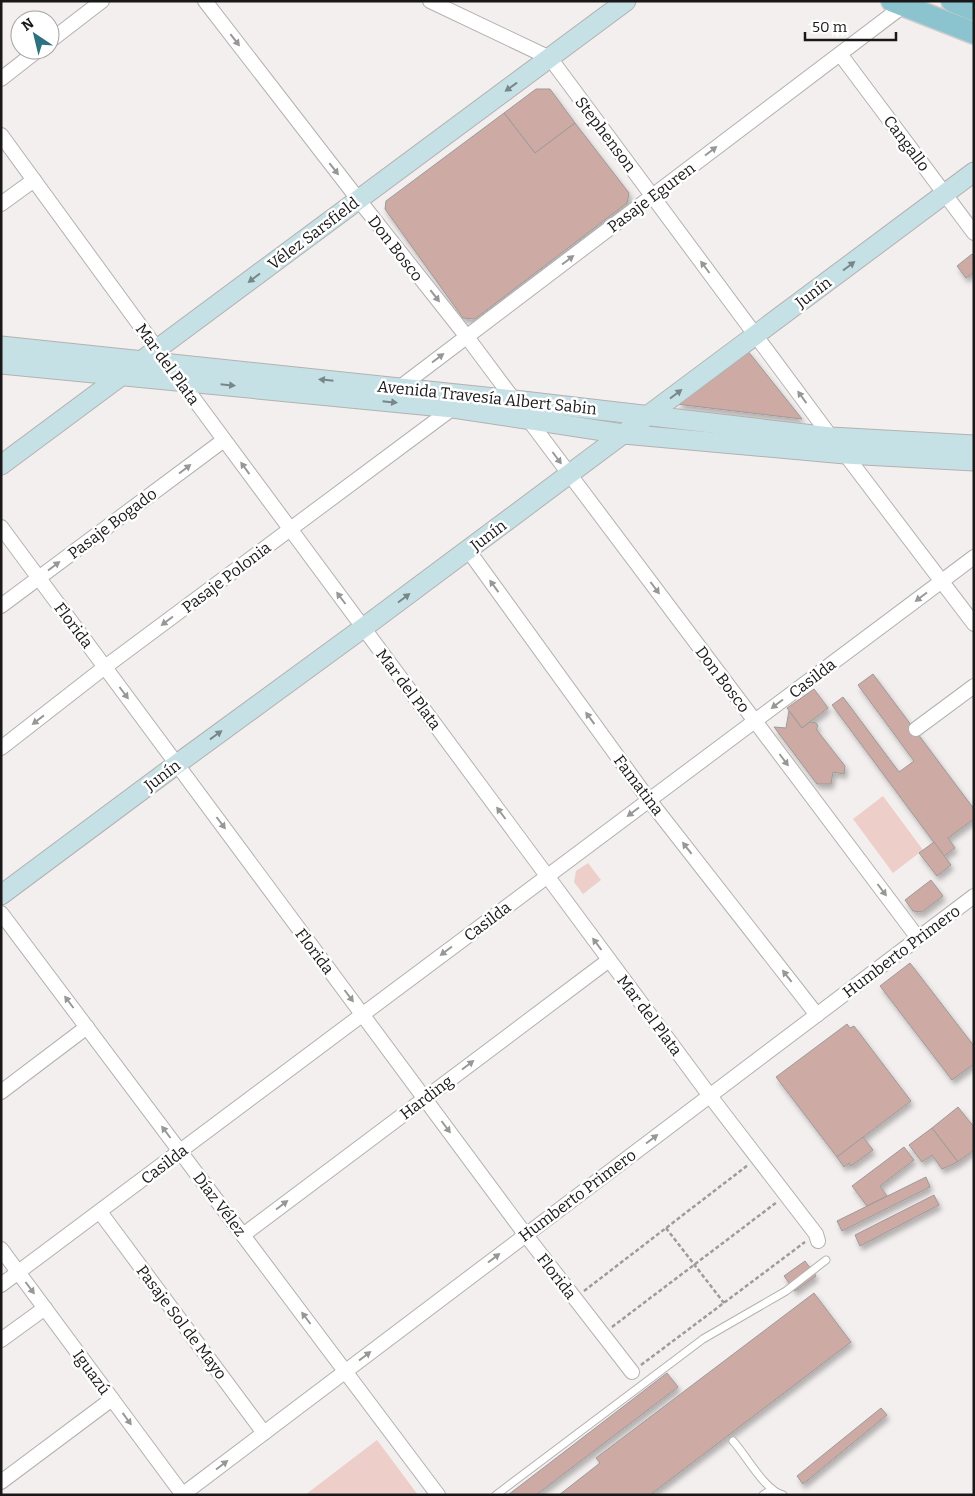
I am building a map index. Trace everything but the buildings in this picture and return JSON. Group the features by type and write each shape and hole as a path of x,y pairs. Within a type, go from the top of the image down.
{"main road":[{"name":"Vélez Sarsfield","path":"1,465 123,375 155,358 358,199 626,1"},
{"path":"952,1 974,10"},
{"path":"898,4 974,33"},
{"name":"Junín","path":"1,895 468,550 974,172"},
{"name":"Avenida Travesía Albert Sabin","path":"1,346 155,358 831,437 974,445"},
{"name":"Avenida Travesía Albert Sabin","path":"1,364 453,408 623,434 845,454 974,461"}],"street":[{"path":"60,33 102,1"},
{"name":"Don Bosco","path":"205,1 514,400"},
{"name":"Stephenson","path":"430,1 550,58 831,437"},
{"name":"Pasaje Eguren","path":"399,388 840,54 898,4"},
{"name":"Cangallo","path":"840,54 974,233"},
{"path":"1,78 25,60"},
{"name":"Mar del Plata","path":"1,136 34,180 155,358 180,380 817,1238"},
{"path":"1,204 34,180"},
{"name":"Pasaje Polonia","path":"1,748 105,667 453,408"},
{"name":"Don Bosco","path":"528,419 918,938"},
{"name":"Pasaje Bogado","path":"1,606 224,440"},
{"path":"845,454 974,624"},
{"name":"Florida","path":"1,527 525,1234 632,1372"},
{"name":"Famatina","path":"468,550 649,800 817,1015"},
{"name":"Casilda","path":"1,1285 974,557"},
{"path":"916,729 974,686"},
{"name":"Humberto Primero","path":"182,1495 974,896"},
{"name":"Díaz Vélez","path":"1,912 438,1495"},
{"name":"Harding","path":"243,1235 609,960"},
{"path":"1,1092 88,1027"},
{"name":"Pasaje Sol de Mayo","path":"100,1212 264,1433"},
{"name":"Iguazú","path":"1,1249 182,1495"},
{"path":"1,1340 45,1308"},
{"path":"1,1482 112,1399"}],"lane":[{"path":"496,1495 703,1340 786,1291 826,1260"},
{"path":"733,1441 772,1489 777,1494 783,1495"},
{"path":"763,1495 772,1489"}],"path":[{"path":"574,1298 757,1158"},
{"path":"603,1334 786,1196"},
{"path":"666,1228 724,1303"},
{"path":"632,1372 724,1303 817,1238"}],"shaded area":[{"path":"883,796 923,850 893,873 853,819"},
{"path":"588,863 601,880 583,894 574,882 576,871"},
{"path":"377,1440 418,1495 305,1495"}]}
